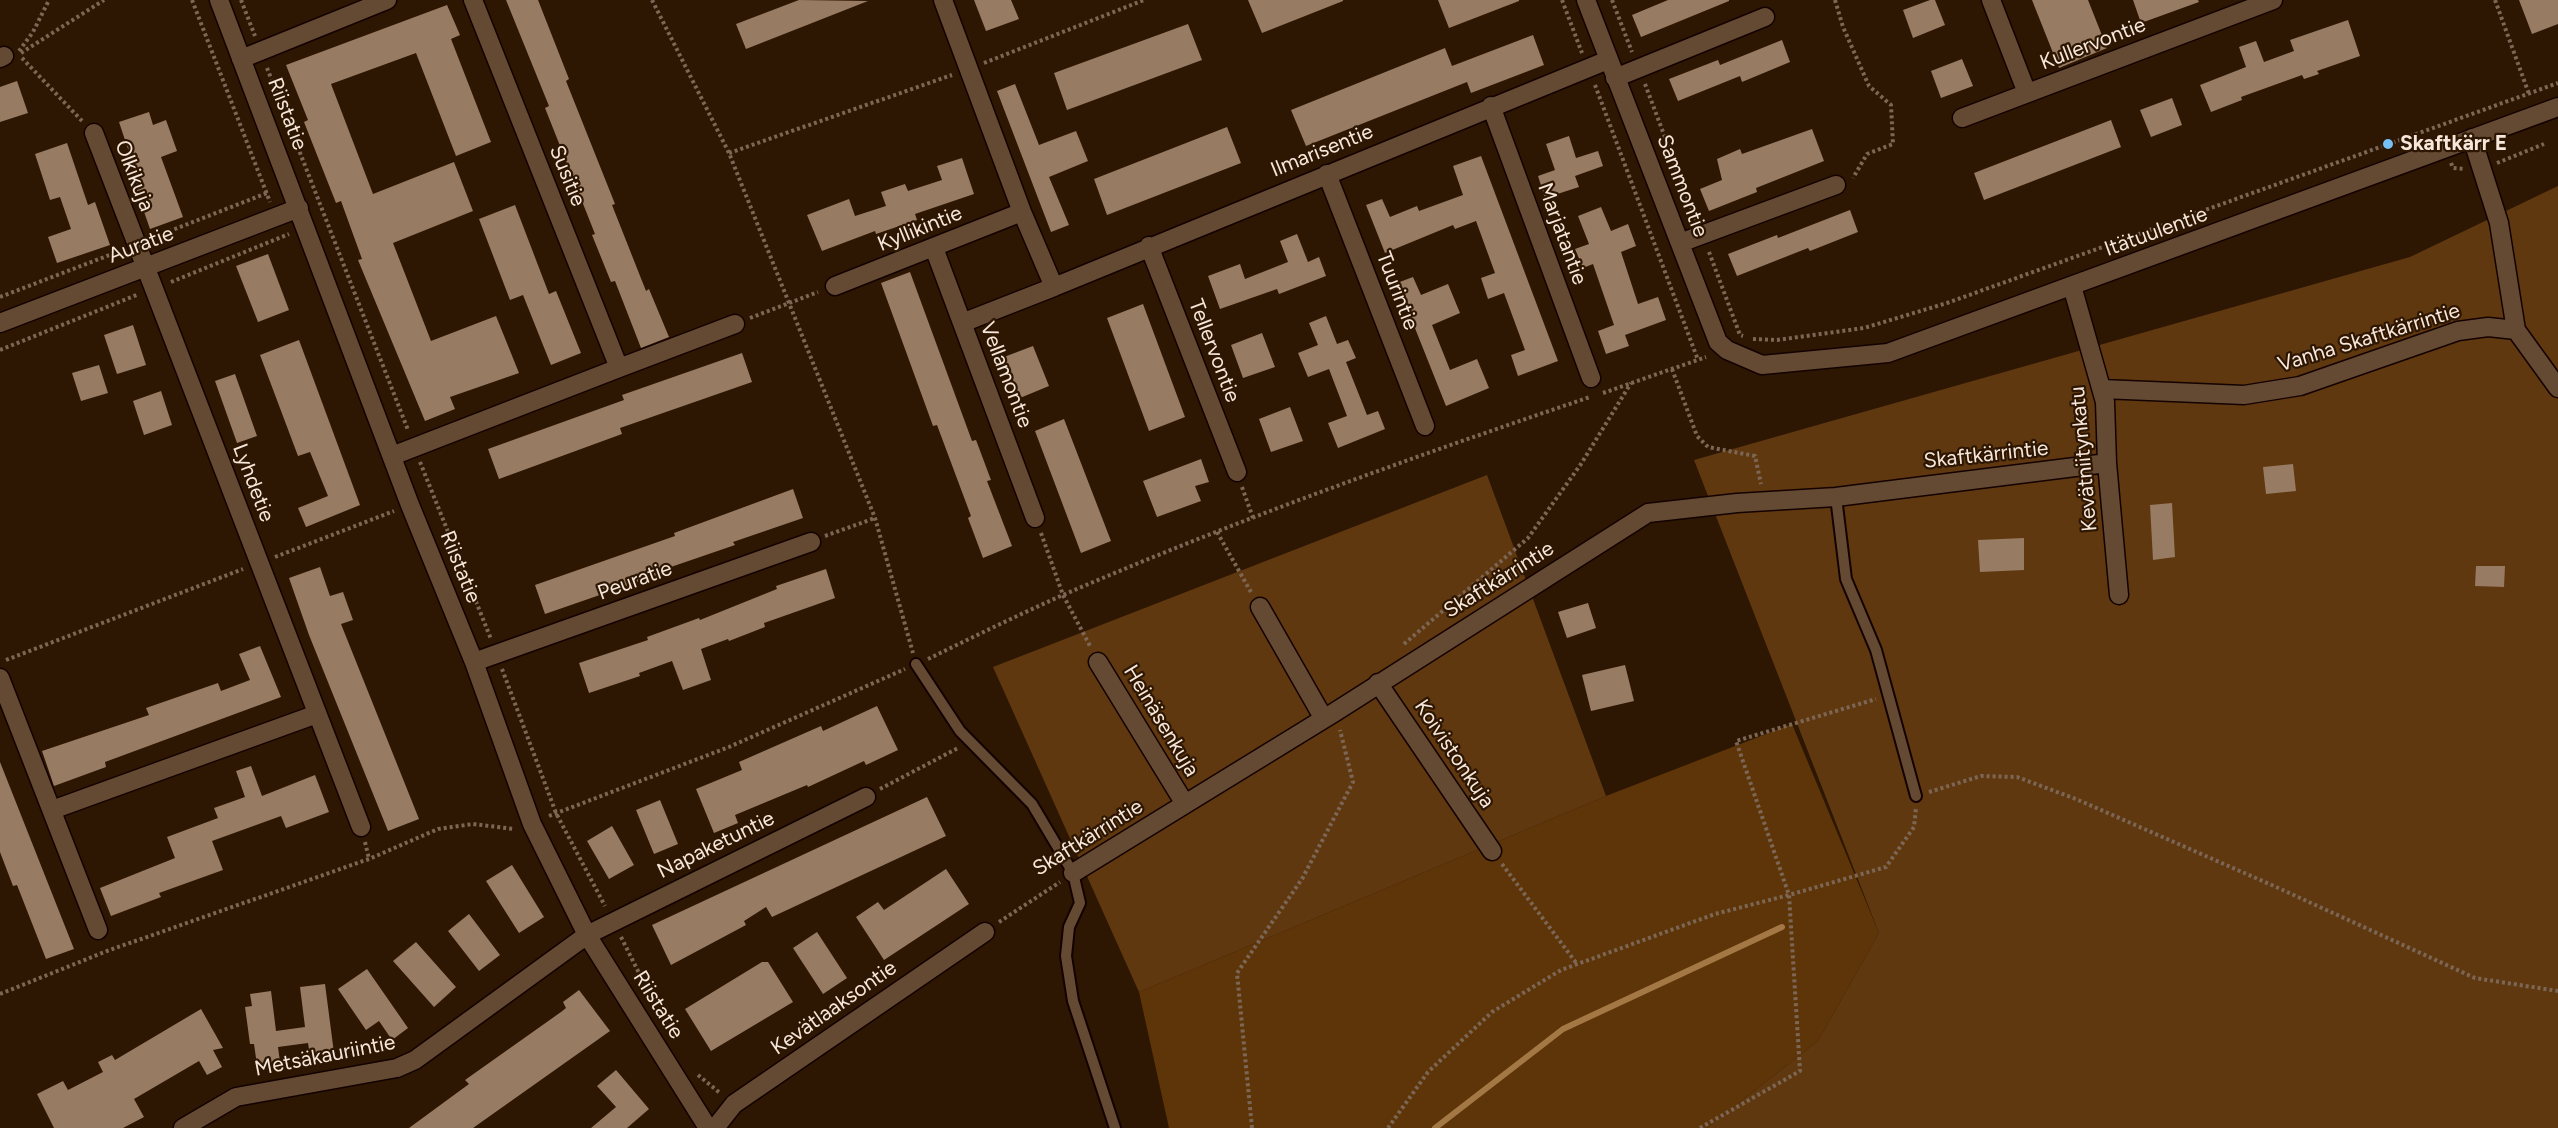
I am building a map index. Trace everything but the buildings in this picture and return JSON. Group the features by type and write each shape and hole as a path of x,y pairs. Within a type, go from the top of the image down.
{"street":[{"name":"Riistatie","path":"219,0 410,505 474,662 532,824 587,935 708,1128"},
{"path":"241,59 387,0"},
{"name":"Susitie","path":"473,0 619,368"},
{"path":"943,0 1022,212 1054,287"},
{"name":"Sammontie","path":"1586,0 1718,342 1727,350"},
{"name":"Kullervontie","path":"1991,0 2027,93"},
{"name":"Kullervontie","path":"1962,118 2241,6 2273,0"},
{"path":"1615,78 1640,70 1765,17"},
{"name":"Ilmarisentie","path":"962,323 1608,60"},
{"name":"Marjatantie","path":"1491,106 1591,378"},
{"name":"Itätuulentie","path":"1727,350 1762,365 1888,353 2558,108"},
{"name":"Olkikuja","path":"94,133 146,268"},
{"path":"2472,138 2499,223 2516,330 2558,388"},
{"name":"Tuurintie","path":"1327,174 1425,426"},
{"path":"1680,243 1836,184"},
{"name":"Auratie","path":"0,323 299,208"},
{"name":"Kyllikintie","path":"835,286 1022,212"},
{"name":"Tellervontie","path":"1149,246 1237,472"},
{"name":"Vellamontie","path":"934,248 1035,518"},
{"name":"Lyhdetie","path":"146,268 361,827"},
{"name":"Kevätniitynkatu","path":"2072,286 2105,402 2107,463 2119,596"},
{"path":"392,456 735,324"},
{"name":"Vanha Skaftkärrintie","path":"2102,389 2244,395 2300,386 2458,331 2488,327 2516,330"},
{"name":"Skaftkärrintie","path":"1073,873 1330,715 1648,513 1765,501 1836,497 2107,463"},
{"name":"Peuratie","path":"474,662 810,542"},
{"path":"1260,607 1330,715"},
{"name":"Heinäsenkuja","path":"1098,662 1185,804"},
{"path":"0,678 98,930"},
{"name":"Koivistonkuja","path":"1378,683 1492,851"},
{"path":"52,810 318,714"},
{"name":"Napaketuntie","path":"587,935 866,797"},
{"name":"Kevätlaaksontie","path":"715,1128 734,1104 985,932"},
{"name":"Metsäkauriintie","path":"183,1128 236,1097 397,1068 415,1060 587,935"}],"lane":[{"path":"1836,497 1846,579 1876,650 1916,796"},
{"path":"916,664 960,731 1032,804 1073,873 1080,903 1069,927 1066,956 1073,1001 1116,1128"}],"path":[{"path":"7,56 15,54 33,32 49,0"},
{"path":"7,56 104,0"},
{"path":"192,0 284,236"},
{"path":"242,0 414,448 497,655 556,813 655,1005"},
{"path":"652,0 729,153 875,518 916,664"},
{"path":"729,153 970,68 1144,0"},
{"path":"1562,0 1698,360"},
{"path":"1612,0 1740,334 1756,340"},
{"path":"1835,0 1843,27 1869,86 1892,105 1893,144 1867,154 1851,182 1836,184"},
{"path":"2495,0 2529,94"},
{"path":"7,56 27,60 94,133"},
{"path":"0,994 107,951 369,859 438,829 473,824 521,830 556,813 729,747 916,664 1063,595 1217,532 1435,450 1756,340 1864,328 1947,303 2558,83"},
{"path":"735,324 835,286"},
{"path":"1672,369 1697,436 1708,447 1755,456 1765,501"},
{"path":"1402,648 1408,639 1528,537 1581,464 1632,383"},
{"path":"1237,472 1253,518"},
{"path":"0,663 410,505"},
{"path":"810,542 875,518"},
{"path":"1035,518 1063,595 1098,662"},
{"path":"1217,532 1260,607"},
{"path":"1700,1128 1800,1071 1789,895 1736,741 1889,696"},
{"path":"1252,1128 1238,973 1302,879 1353,782 1330,715"},
{"path":"866,797 970,741"},
{"path":"1388,1128 1428,1072 1491,1012 1561,970 1715,914 1886,867 1914,827 1916,796 1981,776 2017,777 2076,800 2263,881 2475,978 2558,991"},
{"path":"1492,851 1576,964"},
{"name":"Skaftkärrintie","path":"985,932 1073,873"},
{"path":"689,1068 734,1104"}],"shaded area":[{"path":"2558,186 2558,1128 1707,1128 1818,1041 1879,933 1694,460 2410,257"},
{"path":"1487,475 1606,796 1139,992 993,667"},
{"path":"1792,724 1879,933 1818,1041 1707,1128 1169,1128 1139,992 1606,796"}],"waterway":[{"path":"1435,1128 1563,1029 1782,927"}],"place":[{"name":"Skaftkärr E","path":"2388,144"}]}
